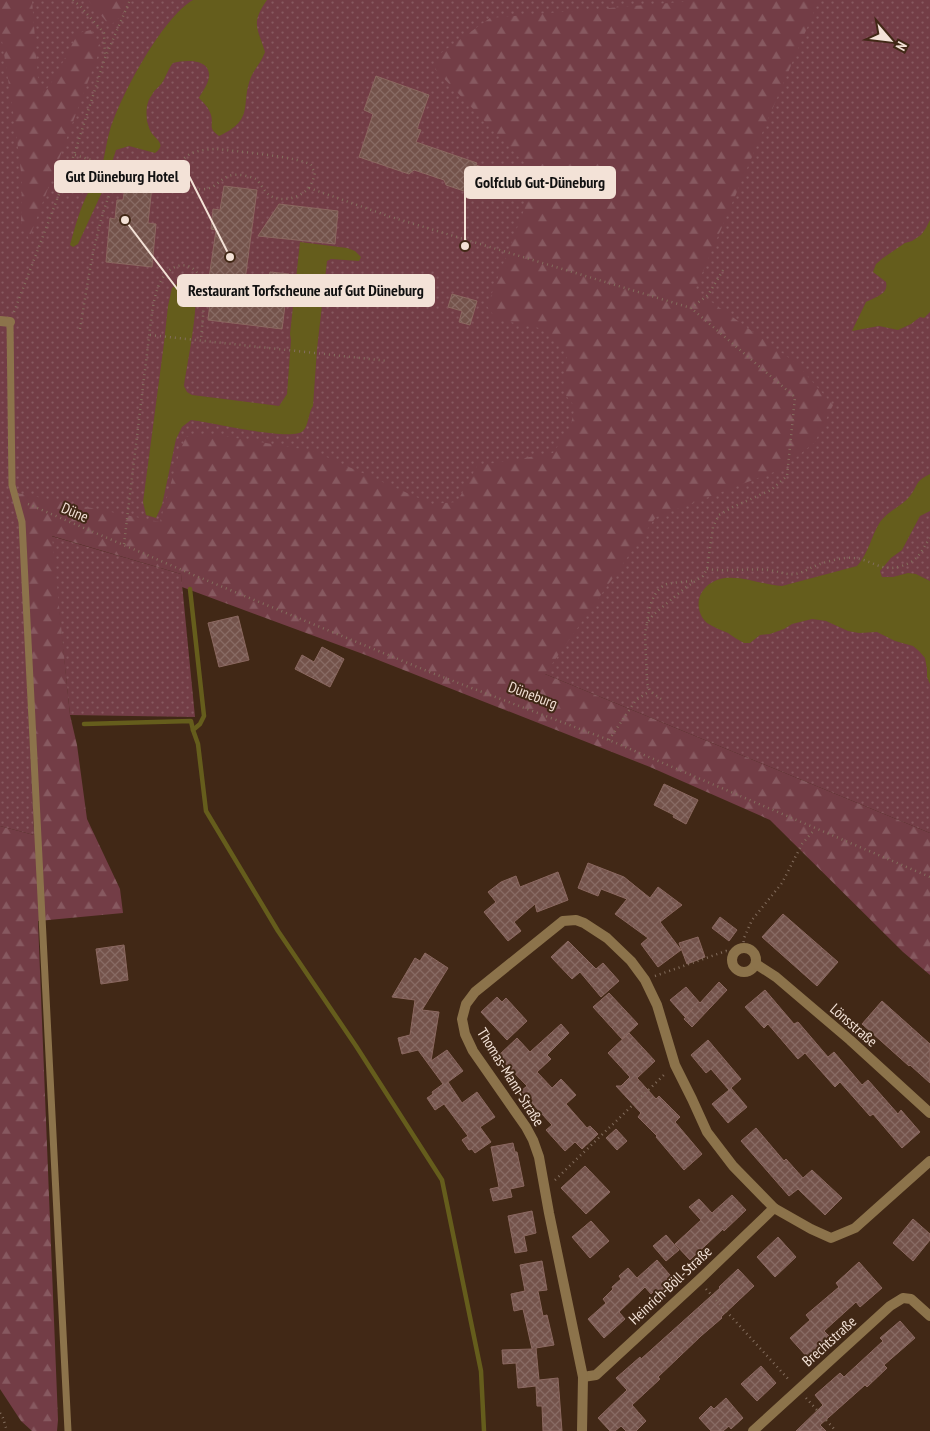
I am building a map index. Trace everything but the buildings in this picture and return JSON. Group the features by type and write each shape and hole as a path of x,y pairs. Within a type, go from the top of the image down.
{"street":[{"name":"Thomas-Mann-Straße","path":"582,1431 583,1377 539,1157 526,1127 474,1051 465,1034 462,1018 466,1004 475,992 563,921 576,920 584,923 607,938 631,961 645,980 656,1005 674,1065 707,1132 733,1166 774,1208 831,1238 854,1228 930,1161"},
{"path":"743,947 754,952 756,964 751,970 743,972 734,966 732,962 734,953 743,947"},
{"name":"Lönsstraße","path":"756,964 776,977 850,1040 930,1113"},
{"name":"Heinrich-Böll-Straße","path":"583,1377 596,1375 774,1208"},
{"name":"Brechtstraße","path":"753,1431 890,1306 903,1298 911,1299 930,1316"}],"lane":[{"path":"5,322 12,485 22,522 68,1431"}],"path":[{"path":"73,0 104,33 105,58"},
{"path":"5,322 74,155 105,58 130,0"},
{"path":"80,329 91,263 102,219 121,168 125,165 166,170 171,169 174,166 186,156 204,150 216,149 302,161 311,166 315,172 314,180 309,188 300,195 279,198 268,194 256,179 235,175 226,176 207,189 193,188 183,181 174,166"},
{"path":"74,155 121,168"},
{"path":"309,188 391,217 691,308 795,397 787,476 772,490 733,506 719,516 713,527 707,569 703,576 685,588 653,615 647,623"},
{"path":"124,544 155,294 160,280 167,272 183,264 189,265 195,270 203,286 204,297 200,340"},
{"path":"691,308 708,295 725,267"},
{"path":"150,335 388,361"},
{"name":"Düne","path":"17,502 27,504 124,544"},
{"path":"707,569 718,571 769,570 786,575 797,574 822,563 850,558 859,558 886,568 902,566 920,556 930,538"},
{"name":"Düneburg","path":"124,544 196,576 432,673 609,740 930,877"},
{"path":"661,700 650,691 647,683 646,633 652,600 657,590 667,584 697,580"},
{"path":"609,740 636,700 650,691"},
{"path":"743,947 744,938 752,920 782,883 802,844 815,829"},
{"path":"645,980 726,951 734,953"},
{"path":"545,1189 674,1065"},
{"path":"699,1280 836,1431"},
{"path":"0,1413 7,1431"}],"green space":[{"path":"0,0 930,0 930,833 545,674 19,493 34,835 0,826"},
{"path":"0,0 32,0 38,77 44,93 55,77 78,33 91,30 101,47 29,239 21,222 22,180 0,28"},
{"path":"88,0 131,0 121,16 110,26"},
{"path":"705,0 819,0 695,290 796,363 833,405 815,442 782,469 656,517 545,674 930,833 930,975 903,952 770,820 650,767 363,654 182,587 181,574 52,536 70,715 77,745 87,819 120,889 123,913 38,921 58,1420 57,1431 32,1431 21,1421 0,1389 0,826 34,835 18,493 160,522 180,451 186,437 206,433 313,451 432,504 457,502 477,466 553,453 570,428 575,407 564,393 567,358 560,343 539,328 496,319 487,306 537,176 435,69 441,53 490,18"},
{"path":"51,536 181,574 195,717 70,715"}],"shaded area":[{"path":"193,0 267,0 257,21 258,31 265,52 248,85 243,117 231,130 219,136 215,133 212,128 209,110 199,98 208,82 208,70 201,63 196,62 183,61 173,63 162,83 150,98 147,107 149,128 159,142 160,147 155,153 129,146 116,150 103,190 78,244 73,247 70,245 78,218 90,188 100,171 110,130 123,97 144,59 168,23 181,9"},
{"path":"930,220 930,312 924,318 920,317 898,330 879,326 852,331 866,302 881,295 885,289 886,282 873,272 876,264 905,243 921,235"},
{"path":"300,242 347,248 355,251 361,257 359,261 331,259 327,261 313,406 305,428 296,434 268,433 191,420 182,427 176,439 162,505 156,518 146,515 143,502 168,306 172,288 177,284 187,285 193,290 195,298 194,322 184,386 187,392 192,395 279,406 287,394 290,334"},
{"path":"930,474 930,511 920,516 902,550 891,558 880,571 882,577 893,577 908,573 916,574 930,581 930,684 927,677 925,658 919,651 913,646 895,641 877,632 859,633 848,631 826,621 812,619 792,624 770,634 760,635 750,643 744,643 704,620 700,612 700,596 706,587 718,579 739,578 782,586 857,566 864,556 880,522 907,500 919,481"}],"waterway":[{"path":"190,589 204,716 200,724 193,730 198,744 206,811 278,931 356,1046 442,1180 481,1371 484,1431"},
{"path":"84,724 191,721 193,730"}],"place":[{"name":"Restaurant Torfscheune auf Gut Düneburg","path":"125,220"},
{"name":"Golfclub Gut-Düneburg","path":"465,246"},
{"name":"Gut Düneburg Hotel","path":"230,257"}]}
